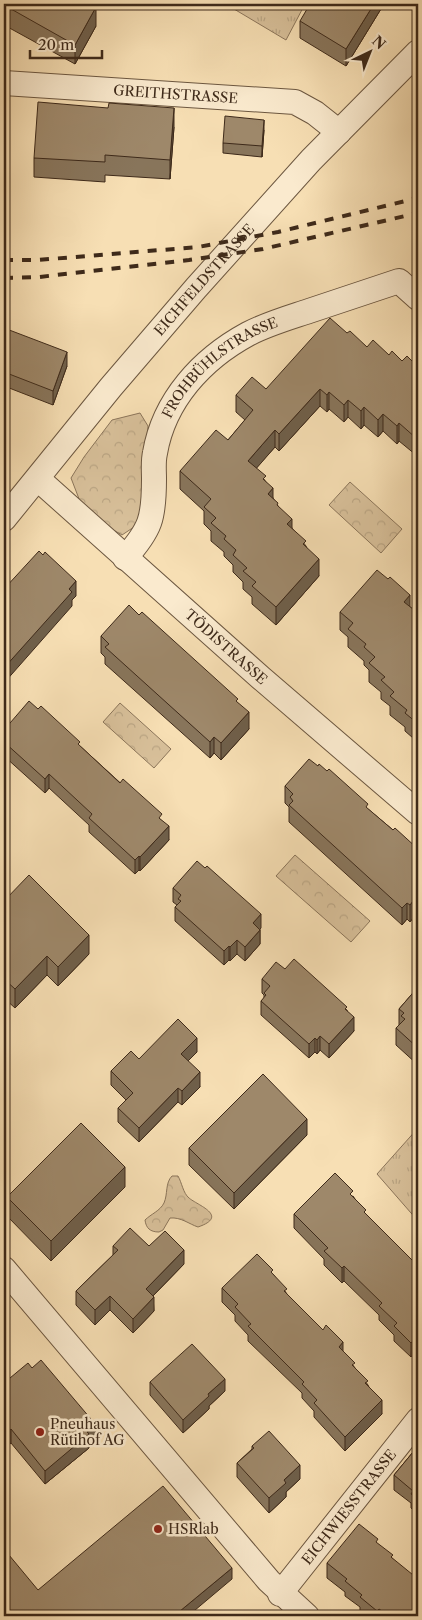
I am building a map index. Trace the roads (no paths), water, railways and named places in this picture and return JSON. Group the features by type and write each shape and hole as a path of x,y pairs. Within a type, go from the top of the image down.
{"street":[{"name":"EICHFELDSTRASSE","path":"4,519 111,387 196,288 283,191 418,52"},
{"name":"GREITHSTRASSE","path":"4,83 295,102 315,113 339,132"},
{"name":"FROHBÜHLSTRASSE","path":"125,558 141,540 150,524 154,505 154,455 159,433 178,394 203,367 227,346 250,333 288,318 399,281 418,298"},
{"name":"TÖDISTRASSE","path":"38,479 260,678 418,813"},
{"path":"4,1269 52,1328 280,1594 306,1616"},
{"name":"EICHWIESSTRASSE","path":"280,1594 418,1420"}],"railway":[{"path":"4,260 38,260 198,247 278,232 418,198"},
{"path":"4,278 39,277 189,260 263,249 418,213"}],"place":[{"name":"Pneuhaus Rütihof AG","path":"40,1432"},
{"name":"HSRlab","path":"158,1529"}]}
